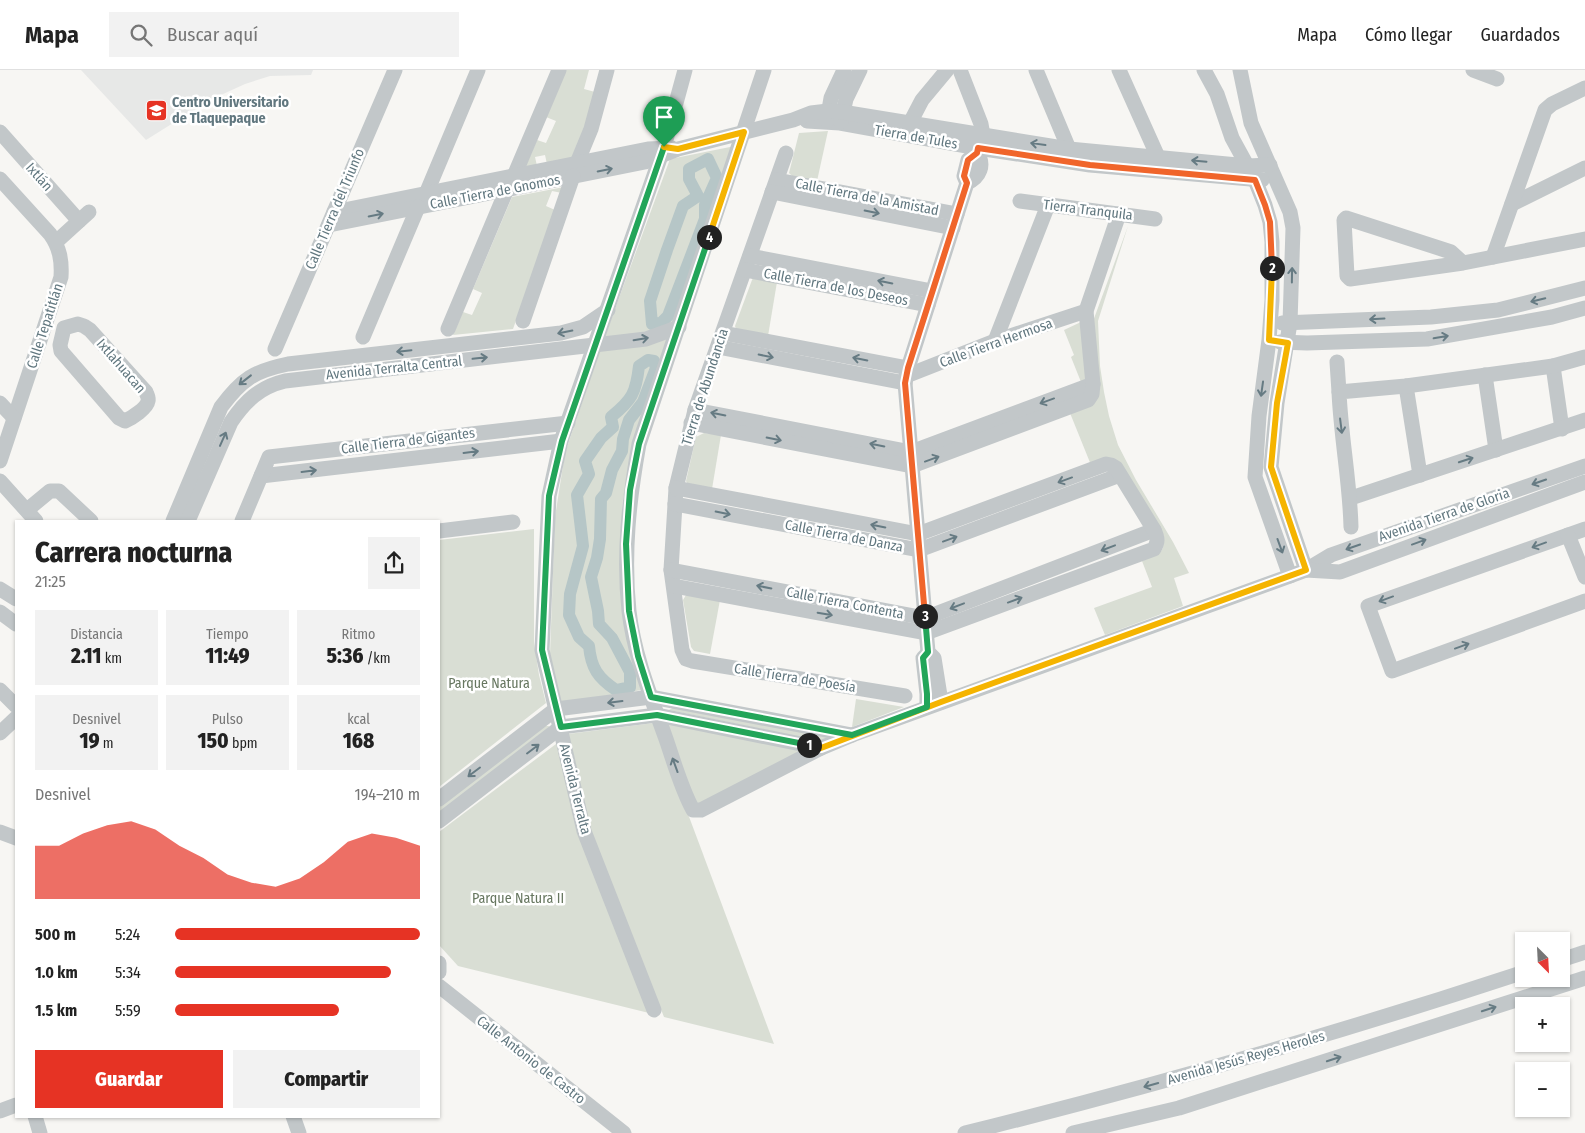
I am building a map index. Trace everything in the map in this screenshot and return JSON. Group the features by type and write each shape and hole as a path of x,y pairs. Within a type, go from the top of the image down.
{"street":[{"name":"Calle Tierra del Triunfo","path":"276,349 395,70"},
{"path":"363,336 478,70"},
{"path":"448,330 559,70"},
{"path":"523,321 591,129 607,70"},
{"name":"Avenida Terralta","path":"654,1010 584,831 542,650 549,496 562,441 595,345 667,151 685,70"},
{"path":"657,715 638,656 629,611 626,544 630,490 639,444 764,70"},
{"path":"835,117 832,98 844,70"},
{"path":"835,117 860,70"},
{"path":"910,123 922,100 947,70"},
{"path":"934,704 927,694 923,658 928,652 906,376 967,183 977,176 981,166 978,116 960,70"},
{"path":"1036,70 1069,149"},
{"path":"1119,70 1158,157"},
{"path":"1204,70 1218,94 1232,138 1255,180 1270,222 1272,242 1270,323 1259,416 1255,477 1290,576"},
{"path":"1216,70 1218,94"},
{"path":"1240,70 1251,124 1290,212 1293,228 1290,324 1277,403 1271,467 1306,570"},
{"path":"1473,70 1497,79"},
{"path":"1493,257 1545,110 1552,104 1585,88"},
{"name":"Tierra de Tules","path":"667,151 793,120 811,113 1090,165 1255,180 1277,180"},
{"name":"Tierra de Tules","path":"835,117 910,123 979,145 1069,149 1248,166 1270,165"},
{"name":"Ixtlán","path":"0,132 84,217 56,242"},
{"name":"Calle Tierra de Gnomos","path":"332,218 575,170 645,162 667,151"},
{"name":"Tierra de Abundancia","path":"686,658 682,650 671,570 676,488 693,416 786,153"},
{"path":"1512,204 1585,168"},
{"name":"Calle Tepatitlán","path":"0,179 56,242 62,261 61,277 0,461"},
{"name":"Calle Tierra de la Amistad","path":"774,186 955,221"},
{"name":"Tierra Tranquila","path":"1020,201 1155,218"},
{"path":"995,342 1048,205"},
{"path":"693,416 912,459 1088,400 1092,394 1093,384 1086,311 1119,214"},
{"path":"1464,263 1451,252 1346,218 1344,220 1348,278 1464,263 1585,239"},
{"name":"Calle Tierra de los Deseos","path":"748,263 930,298"},
{"path":"1270,323 1290,324 1431,317 1498,310 1585,288"},
{"path":"1269,340 1288,343 1427,339 1552,317 1585,308"},
{"name":"Avenida Terralta Central","path":"188,520 197,481 221,407 240,384 250,376 288,364 561,333 583,327 608,310"},
{"name":"Calle Tierra Hermosa","path":"906,376 995,342 1086,311"},
{"path":"48,318 64,328"},
{"name":"Ixtlahuacan","path":"78,324 90,330 146,392 149,399 148,404 125,421 119,418 61,351 60,345 64,328 78,324"},
{"name":"Avenida Terralta Central","path":"173,520 239,409 252,396 276,383 285,380 646,339 679,327"},
{"path":"720,340 906,376"},
{"path":"1339,392 1406,386 1553,366 1585,357"},
{"path":"1337,362 1340,411 1351,498 1351,527"},
{"path":"1553,366 1562,429"},
{"path":"1485,375 1496,450"},
{"path":"912,459 1093,384"},
{"path":"1406,386 1420,475"},
{"path":"0,403 14,418"},
{"name":"Calle Tierra de Gigantes","path":"242,520 269,457 568,423"},
{"path":"1351,498 1562,429 1584,425"},
{"name":"Calle Tierra de Gigantes","path":"261,476 562,441"},
{"name":"Calle Tierra de Danza","path":"676,488 918,534 1106,464 1116,470"},
{"name":"Avenida Tierra de Gloria","path":"657,715 692,810 701,810 821,748 852,735 1306,570 1331,555 1585,466"},
{"path":"926,626 1154,549 1157,544 1157,536 1116,470"},
{"name":"Calle Tierra de Danza","path":"675,504 919,550 1116,470"},
{"path":"0,481 31,516 50,491 59,491 90,520"},
{"name":"Avenida Tierra de Gloria","path":"1306,570 1340,572 1585,482"},
{"path":"440,531 513,522"},
{"path":"1585,529 1368,606 1392,671 1585,601"},
{"path":"926,626 1154,530"},
{"path":"1568,535 1585,577"},
{"name":"Calle Tierra Contenta","path":"671,570 926,626"},
{"name":"Calle Tierra Contenta","path":"674,586 926,626"},
{"path":"0,589 15,598"},
{"path":"0,612 15,623"},
{"name":"Calle Tierra de Poesía","path":"686,658 692,661 905,696"},
{"path":"0,690 15,705"},
{"path":"440,798 556,709 651,697 852,735"},
{"path":"440,820 561,727 657,715 821,748"},
{"path":"0,733 15,719"},
{"path":"0,832 15,838"},
{"path":"1570,957 1585,952"},
{"name":"Avenida Jesús Reyes Heroles","path":"965,1133 1094,1101 1283,1048 1515,975"},
{"name":"Avenida Jesús Reyes Heroles","path":"1073,1133 1179,1108 1585,978"},
{"name":"Calle Antonio de Castro","path":"440,987 624,1133"},
{"path":"1283,1048 1288,1074"},
{"path":"0,1111 15,1105"},
{"path":"36,1118 40,1133"},
{"path":"294,1118 299,1133"}],"shaded area":[{"name":"Centro Universitario de Tlaquepaque","path":"81,70 313,70 311,75 270,76 245,84 210,100 146,140"}],"green space":[{"path":"566,70 589,70 584,89 595,92 575,159 547,164 545,155 535,157 537,166 525,168 537,140 546,143 556,121 546,117"},
{"path":"828,131 817,181 792,176 789,173 799,133"},
{"path":"735,146 674,323 649,333 604,339 670,159"},
{"path":"564,187 562,193 552,191 546,206 555,210 513,329 453,335 463,312 472,315 482,293 473,289 512,197"},
{"path":"1128,226 1098,321 1100,366 1104,392 1118,445 1189,573 1174,578 1183,606 1105,635 1094,608 1152,587 1142,561 1160,553 1163,548 1164,536 1121,464 1091,465 1070,413 1088,407 1092,324"},
{"path":"753,278 777,282 768,336 736,329 735,326"},
{"path":"1081,322 1087,379 1081,382 1071,357 1074,355 1064,330"},
{"path":"668,338 631,455 623,500 620,549 642,690 561,703 550,654 555,517 565,453 600,350"},
{"path":"704,433 721,435 712,489 687,483 686,481 696,437"},
{"name":"Parque Natura","path":"534,529 534,642 546,703 440,786 440,540"},
{"path":"686,595 720,600 710,654 694,651 691,647 683,600"},
{"path":"856,699 904,707 852,727"},
{"path":"674,707 827,737 825,742 669,710"},
{"path":"654,723 774,1044 664,1017 590,828 568,734"},
{"path":"667,723 805,750 695,807"},
{"path":"545,726 549,726 548,730 440,812 440,805"},
{"name":"Parque Natura II","path":"556,744 649,1013 458,966 440,946 440,831"}],"waterway":[{"path":"708,159 717,178 705,205 705,219 668,316 661,323 652,324 650,301 667,250 683,206 698,196 689,179 689,169 708,159"},
{"path":"648,360 654,361 656,368 643,402 629,420 623,439 622,451 612,470 606,493 601,499 600,539 591,577 599,624 612,638 630,672 630,687 616,690 596,672 589,646 579,637 569,615 570,594 583,546 577,495 589,474 585,461 601,438 613,427 611,417 624,406 632,395 639,366 648,360"}],"place":[{"name":"Centro Universitario de Tlaquepaque","path":"156,110"}],"route":[{"path":"664,147 562,441 549,496 542,650 561,727 657,715 821,748 927,707 1306,570 1271,467 1277,403 1288,343 1269,340 1272,300 1272,242 1270,222 1255,180 1090,165 978,148 977,153 968,160 964,171 967,183 908,368 905,383 928,652 923,658 927,707 852,735 651,697 638,656 629,611 626,544 630,490 639,444 744,132 678,149 664,147"}]}
